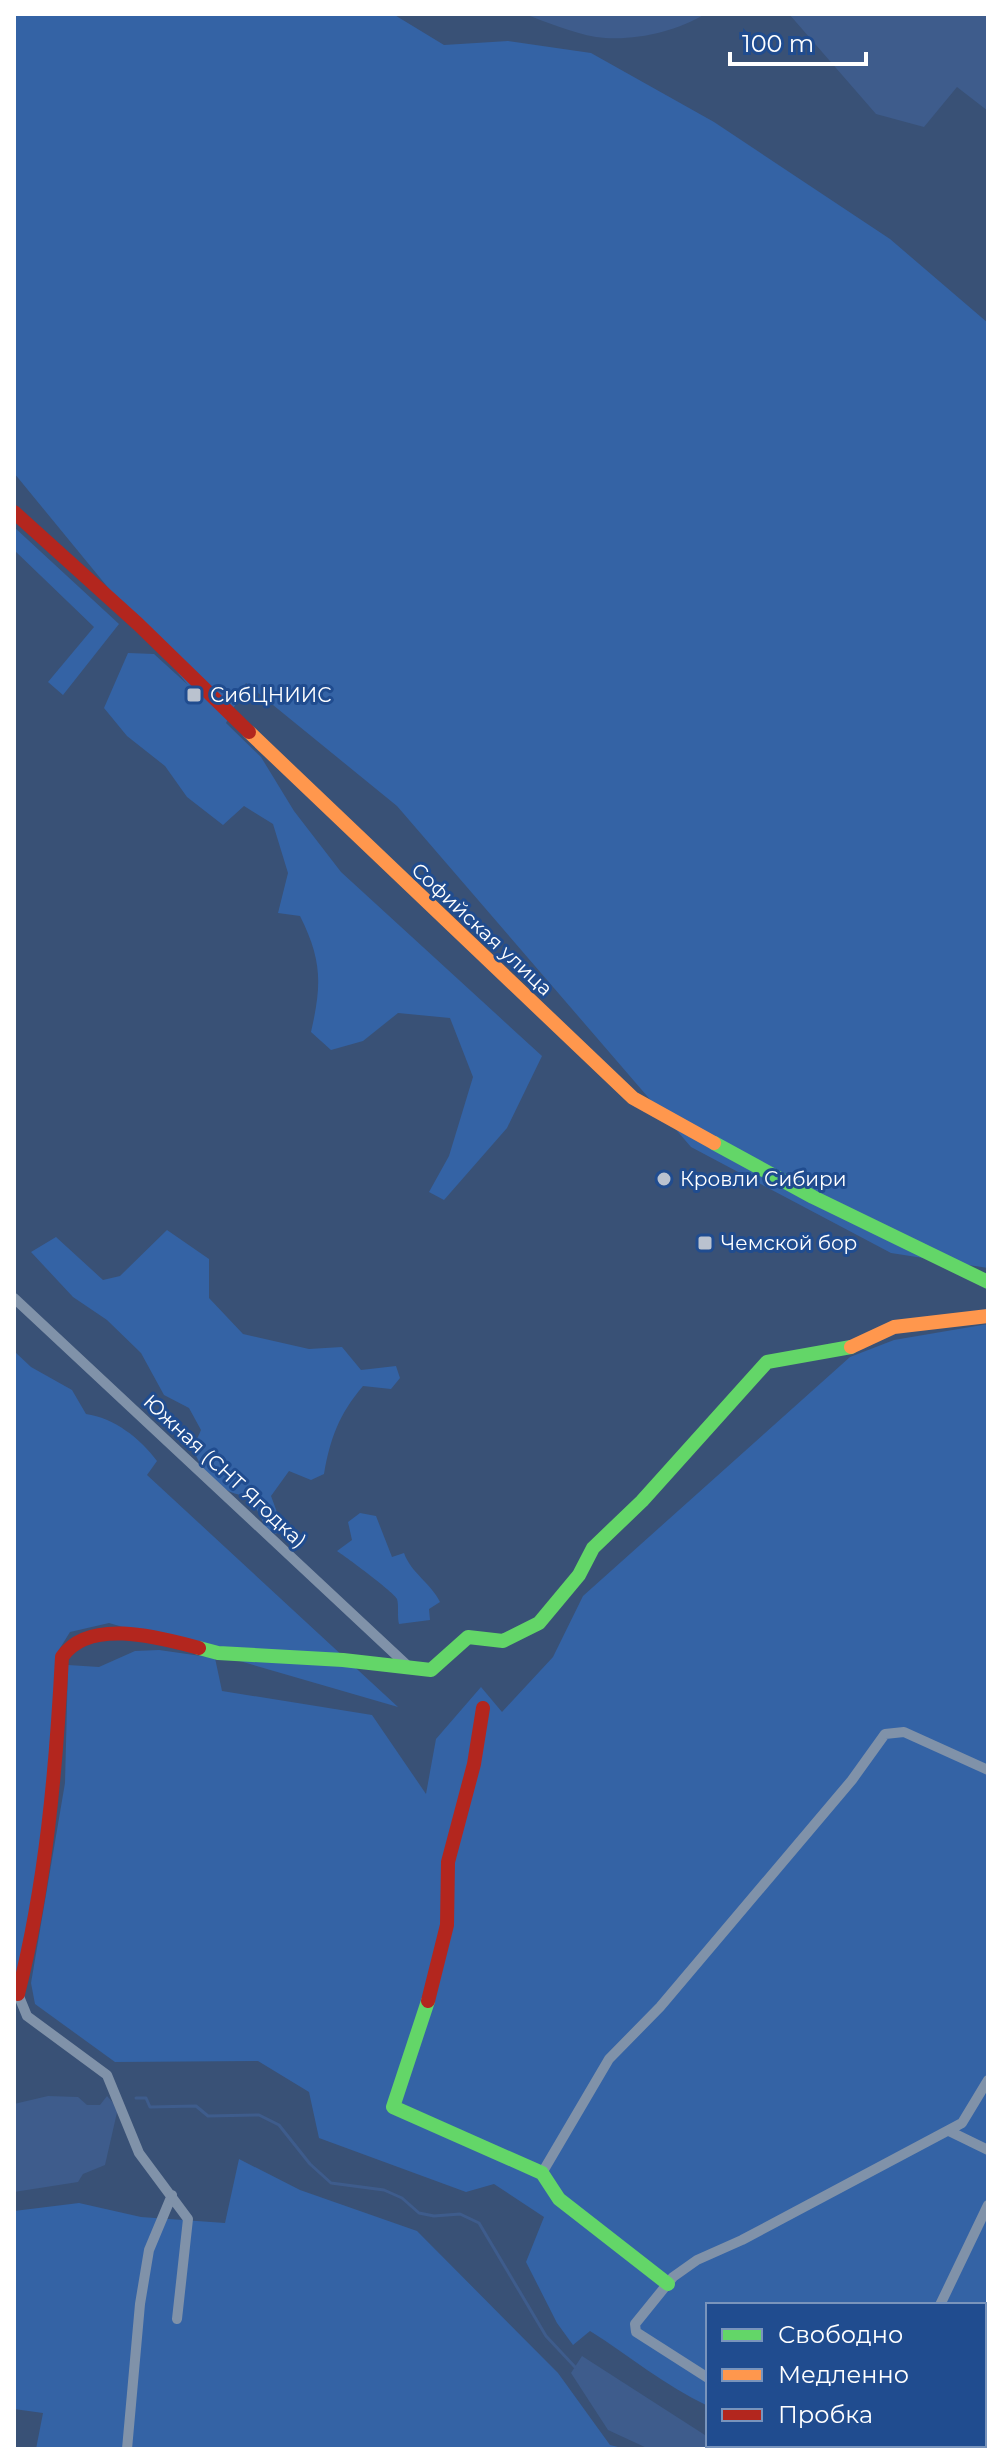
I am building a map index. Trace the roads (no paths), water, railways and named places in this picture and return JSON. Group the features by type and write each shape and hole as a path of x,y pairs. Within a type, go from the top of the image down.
{"street":[{"name":"Софийская улица","path":"14,512 138,624 391,871 633,1098 813,1197 988,1282"},
{"name":"Южная (СНТ Ягодка)","path":"14,1298 412,1669"},
{"path":"177,2319 188,2219 139,2153 107,2075 27,2016 16,1993 41,1890 53,1791 62,1657 68,1648 94,1635 155,1637 218,1653 343,1660 431,1670 468,1637 503,1641 539,1623 579,1575 593,1548 642,1501 767,1362 846,1349 894,1327 988,1316"},
{"path":"483,1708 474,1764 448,1862 447,1925 425,2015 393,2107 542,2173 559,2199 668,2284"},
{"path":"542,2173 609,2059 660,2007 852,1780 885,1734 904,1732 988,1770"},
{"path":"706,2377 636,2332 635,2324 668,2284 697,2260 742,2240 962,2123 988,2080"},
{"path":"949,2131 988,2150"},
{"path":"127,2449 147,2264 172,2195"},
{"path":"941,2303 988,2205"}],"waterway":[{"path":"136,2098 146,2098 150,2107 196,2106 208,2116 259,2115 279,2125 310,2164 331,2183 384,2190 402,2198 419,2213 434,2216 460,2214 479,2223 546,2336 575,2367"}],"place":[{"name":"СибЦНИИС","path":"194,695"},
{"name":"Кровли Сибири","path":"664,1179"},
{"name":"Чемской бор","path":"705,1243"}]}
